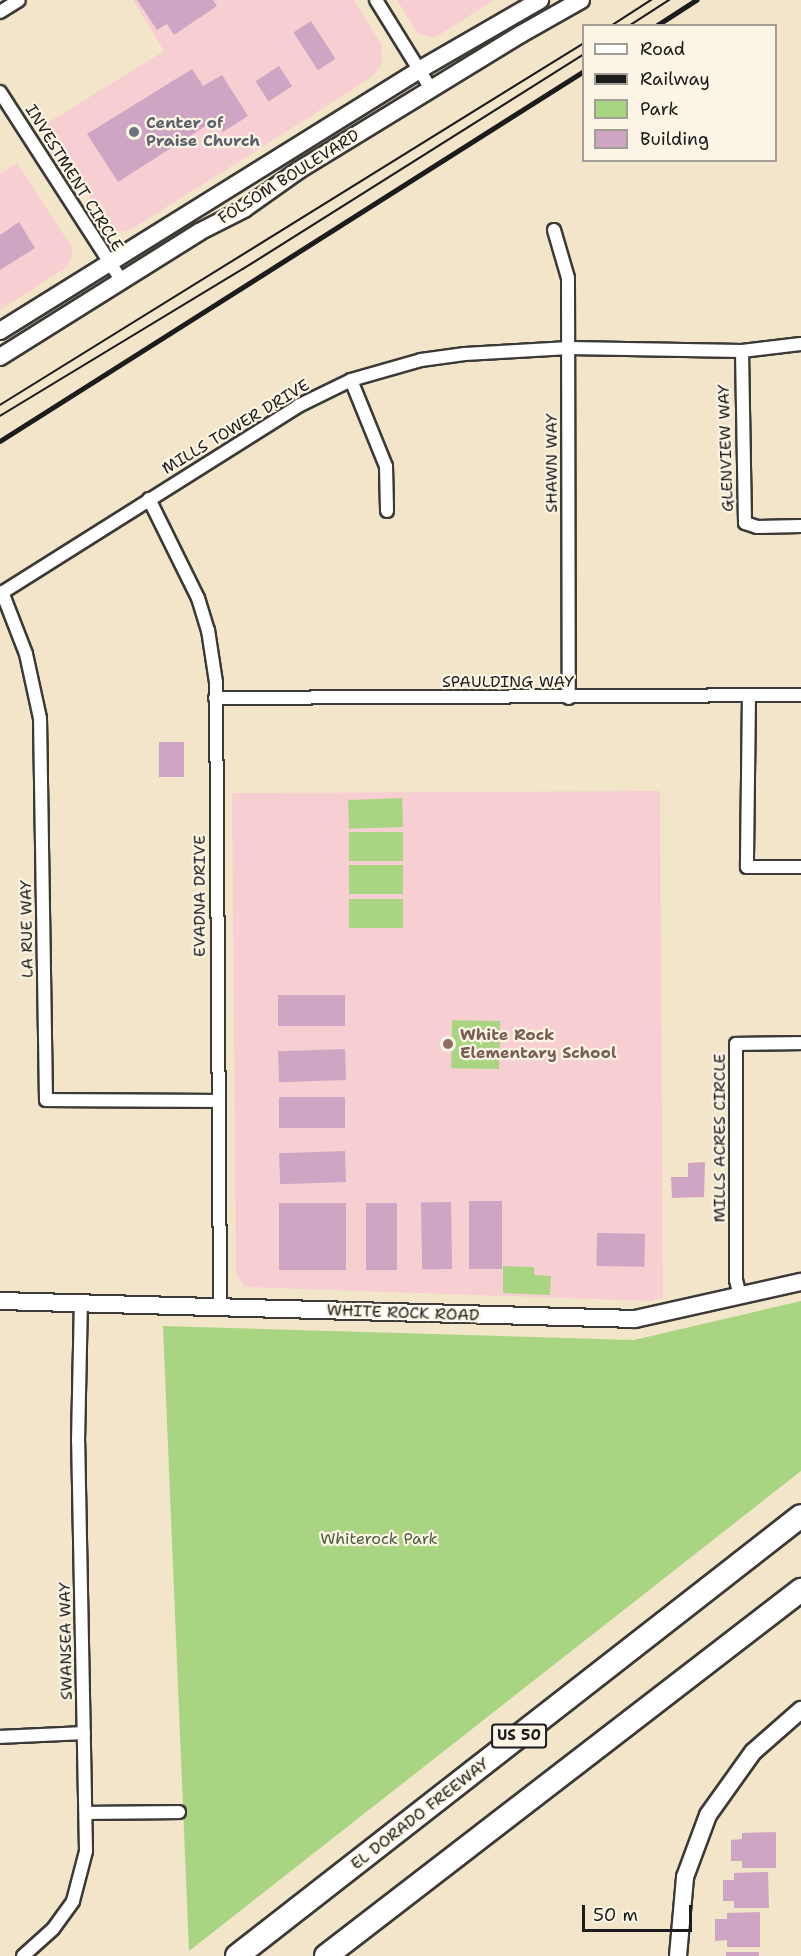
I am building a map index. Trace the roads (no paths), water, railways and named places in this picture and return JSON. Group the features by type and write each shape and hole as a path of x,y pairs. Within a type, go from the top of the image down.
{"highway":[{"name":"EL DORADO FREEWAY","path":"237,1956 801,1516"},
{"path":"326,1956 801,1590"}],"main road":[{"name":"FOLSOM BOULEVARD","path":"0,331 419,70 540,0"},
{"name":"FOLSOM BOULEVARD","path":"0,357 199,232 244,209 431,89 581,0"},
{"name":"WHITE ROCK ROAD","path":"0,1302 220,1306 634,1319 801,1282"},
{"path":"678,1956 685,1877 708,1815 746,1759 801,1710"}],"street":[{"path":"0,12 19,0"},
{"path":"376,0 431,89"},
{"name":"INVESTMENT CIRCLE","path":"0,92 122,281"},
{"name":"SHAWN WAY","path":"554,230 568,278 568,698"},
{"name":"MILLS TOWER DRIVE","path":"1,593 298,406 351,380 454,356 569,348 742,351 801,344"},
{"name":"GLENVIEW WAY","path":"742,351 742,508 746,523 757,527 801,526"},
{"path":"351,380 386,466 387,511"},
{"name":"EVADNA DRIVE","path":"149,499 198,598 208,630 215,698 220,1306"},
{"name":"LA RUE WAY","path":"1,593 26,654 40,718 46,1100 218,1101"},
{"path":"748,695 747,867 801,867"},
{"name":"SPAULDING WAY","path":"215,698 568,698 801,695"},
{"name":"MILLS ACRES CIRCLE","path":"740,1296 736,1280 736,1044 801,1043"},
{"name":"SWANSEA WAY","path":"23,1956 53,1929 73,1901 84,1868 86,1813 78,1442 81,1303"},
{"path":"0,1737 84,1733"},
{"path":"86,1813 180,1812"}],"tram line":[{"path":"614,24 651,0"},
{"path":"632,24 669,0"},
{"path":"0,405 582,44"},
{"path":"0,416 243,269 582,55"}],"railway":[{"path":"659,24 696,0"},
{"path":"0,441 582,72"}],"place":[{"name":"Center of Praise Church","path":"134,132"},
{"name":"White Rock Elementary School","path":"448,1044"}],"park label":[{"name":"Whiterock Park","path":"379,1539"}]}
